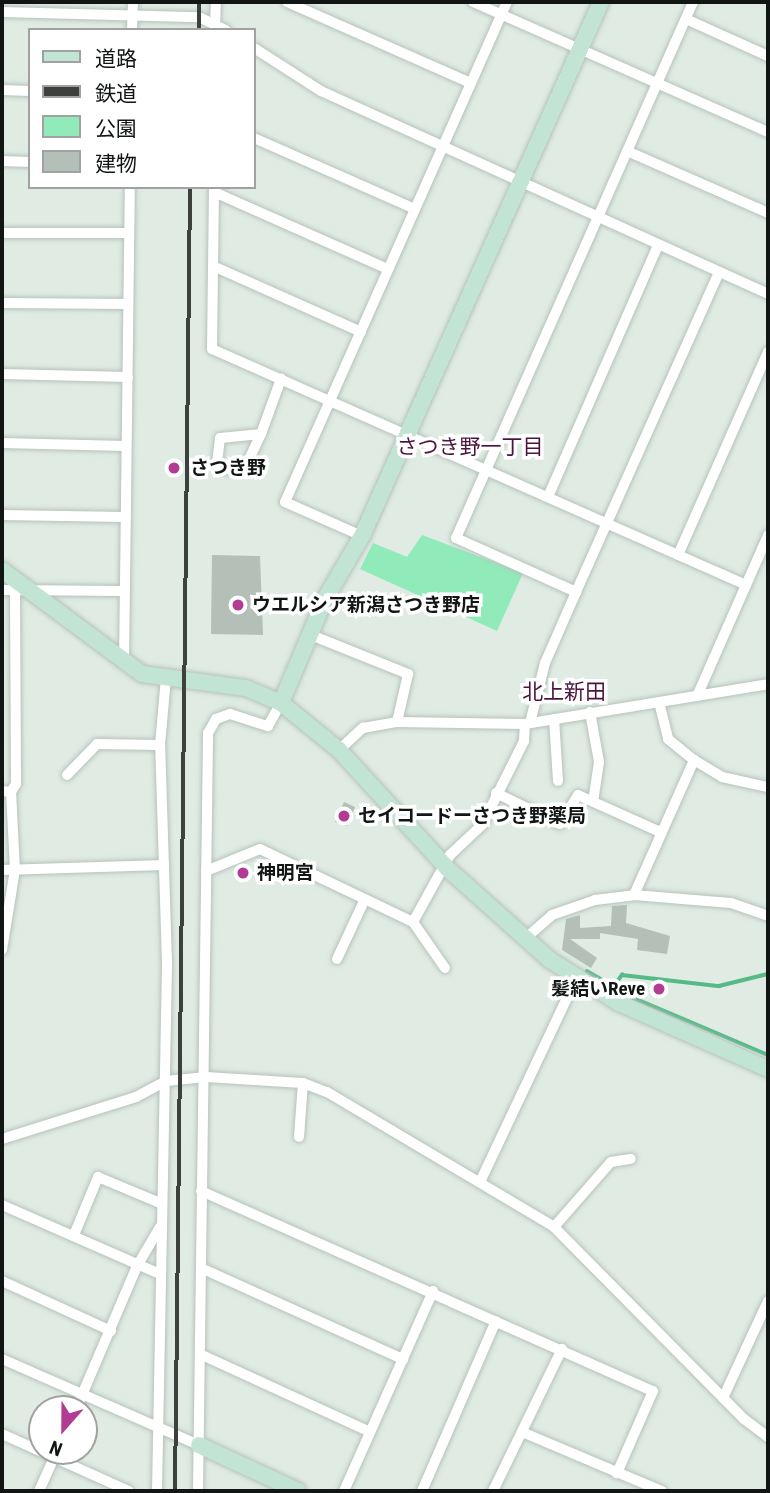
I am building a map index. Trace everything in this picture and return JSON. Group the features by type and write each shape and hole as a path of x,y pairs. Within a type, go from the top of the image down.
{"street":[{"path":"132,28 133,2"},
{"path":"2,12 199,17 215,26 216,2"},
{"path":"287,2 471,83"},
{"path":"473,2 768,132"},
{"path":"362,536 285,502 507,2"},
{"path":"198,1491 202,1355 201,1191 206,1077 208,733 216,719 230,714 268,726 281,703 325,599 362,536 523,183 578,48 601,2"},
{"path":"576,592 456,538 693,2"},
{"path":"686,19 768,56"},
{"path":"256,49 321,91 768,294"},
{"path":"2,90 28,90"},
{"path":"256,139 415,209"},
{"path":"627,151 768,213"},
{"path":"2,161 28,162"},
{"path":"124,664 130,189"},
{"path":"388,269 214,190 212,349 746,585"},
{"path":"2,233 130,233"},
{"path":"548,497 658,245"},
{"path":"213,267 361,332"},
{"path":"413,922 447,868 450,855 482,825 524,741 545,663 719,272"},
{"path":"2,303 128,304"},
{"path":"678,555 768,352"},
{"path":"2,374 128,377"},
{"path":"261,434 220,438 217,462 224,469 245,468 261,434 281,379"},
{"path":"2,443 125,446"},
{"path":"2,515 124,517"},
{"path":"698,694 768,535"},
{"path":"2,570 20,590 124,664 166,678 232,685 281,703 339,750 447,868 576,979 768,1069"},
{"path":"2,590 124,591"},
{"path":"2,950 15,870 6,792 16,784 20,590"},
{"path":"311,635 408,674 395,710 397,722"},
{"path":"157,1491 160,1203 166,1081 160,745 166,678"},
{"path":"339,750 363,728 397,722 527,723 768,684"},
{"path":"659,702 668,739 694,760 722,777 768,787"},
{"path":"590,712 599,762 593,802"},
{"path":"554,719 558,781"},
{"path":"67,775 97,744 160,745"},
{"path":"634,895 658,831 694,760"},
{"path":"496,793 559,824 579,795 658,831"},
{"path":"206,871 260,849 413,922 445,968"},
{"path":"2,870 164,865"},
{"path":"527,937 552,915 595,900 634,895 730,903 768,916"},
{"path":"337,959 365,899"},
{"path":"480,1182 576,979"},
{"path":"2,1139 136,1097 166,1081 206,1077 303,1083 480,1182 554,1227 723,1398 768,1437"},
{"path":"299,1137 303,1083"},
{"path":"554,1227 611,1162 631,1158"},
{"path":"74,1235 98,1177 160,1203"},
{"path":"201,1191 433,1291 653,1391 617,1474"},
{"path":"2,1205 160,1274"},
{"path":"2,1359 83,1395 137,1266 161,1226"},
{"path":"201,1268 403,1359"},
{"path":"2,1281 111,1331"},
{"path":"344,1491 433,1291"},
{"path":"723,1398 768,1301"},
{"path":"422,1491 496,1321"},
{"path":"494,1491 562,1349"},
{"path":"202,1355 370,1432"},
{"path":"98,1401 298,1491"},
{"path":"522,1432 662,1491"},
{"path":"2,1434 28,1444"},
{"path":"39,1491 51,1465"},
{"path":"76,1465 129,1491"}],"green space":[{"path":"422,535 523,573 497,631 360,569 373,543 407,557"}],"building":[{"name":"ウエルシア新潟さつき野店","path":"212,555 260,556 263,635 211,634"},
{"name":"セイコードーさつき野薬局","path":"344,802 355,807 347,826 335,822"},
{"path":"627,905 626,923 670,936 667,954 637,950 638,939 600,933 600,939 570,939 597,958 591,968 562,950 566,919 580,915 580,928 611,926 612,906"}],"waterway":[{"path":"587,971 634,998 768,1055"},
{"path":"614,986 622,975 719,986 768,974"}],"railway":[{"path":"199,2 199,28"},
{"path":"175,1491 190,189"}],"place":[{"name":"さつき野","path":"174,468"},
{"name":"ウエルシア新潟さつき野店","path":"238,605"},
{"name":"セイコードーさつき野薬局","path":"344,816"},
{"name":"神明宮","path":"243,873"},
{"name":"髪結いReve","path":"659,989"}],"district":[{"name":"さつき野一丁目","path":"470,447"},
{"name":"北上新田","path":"564,692"}]}
